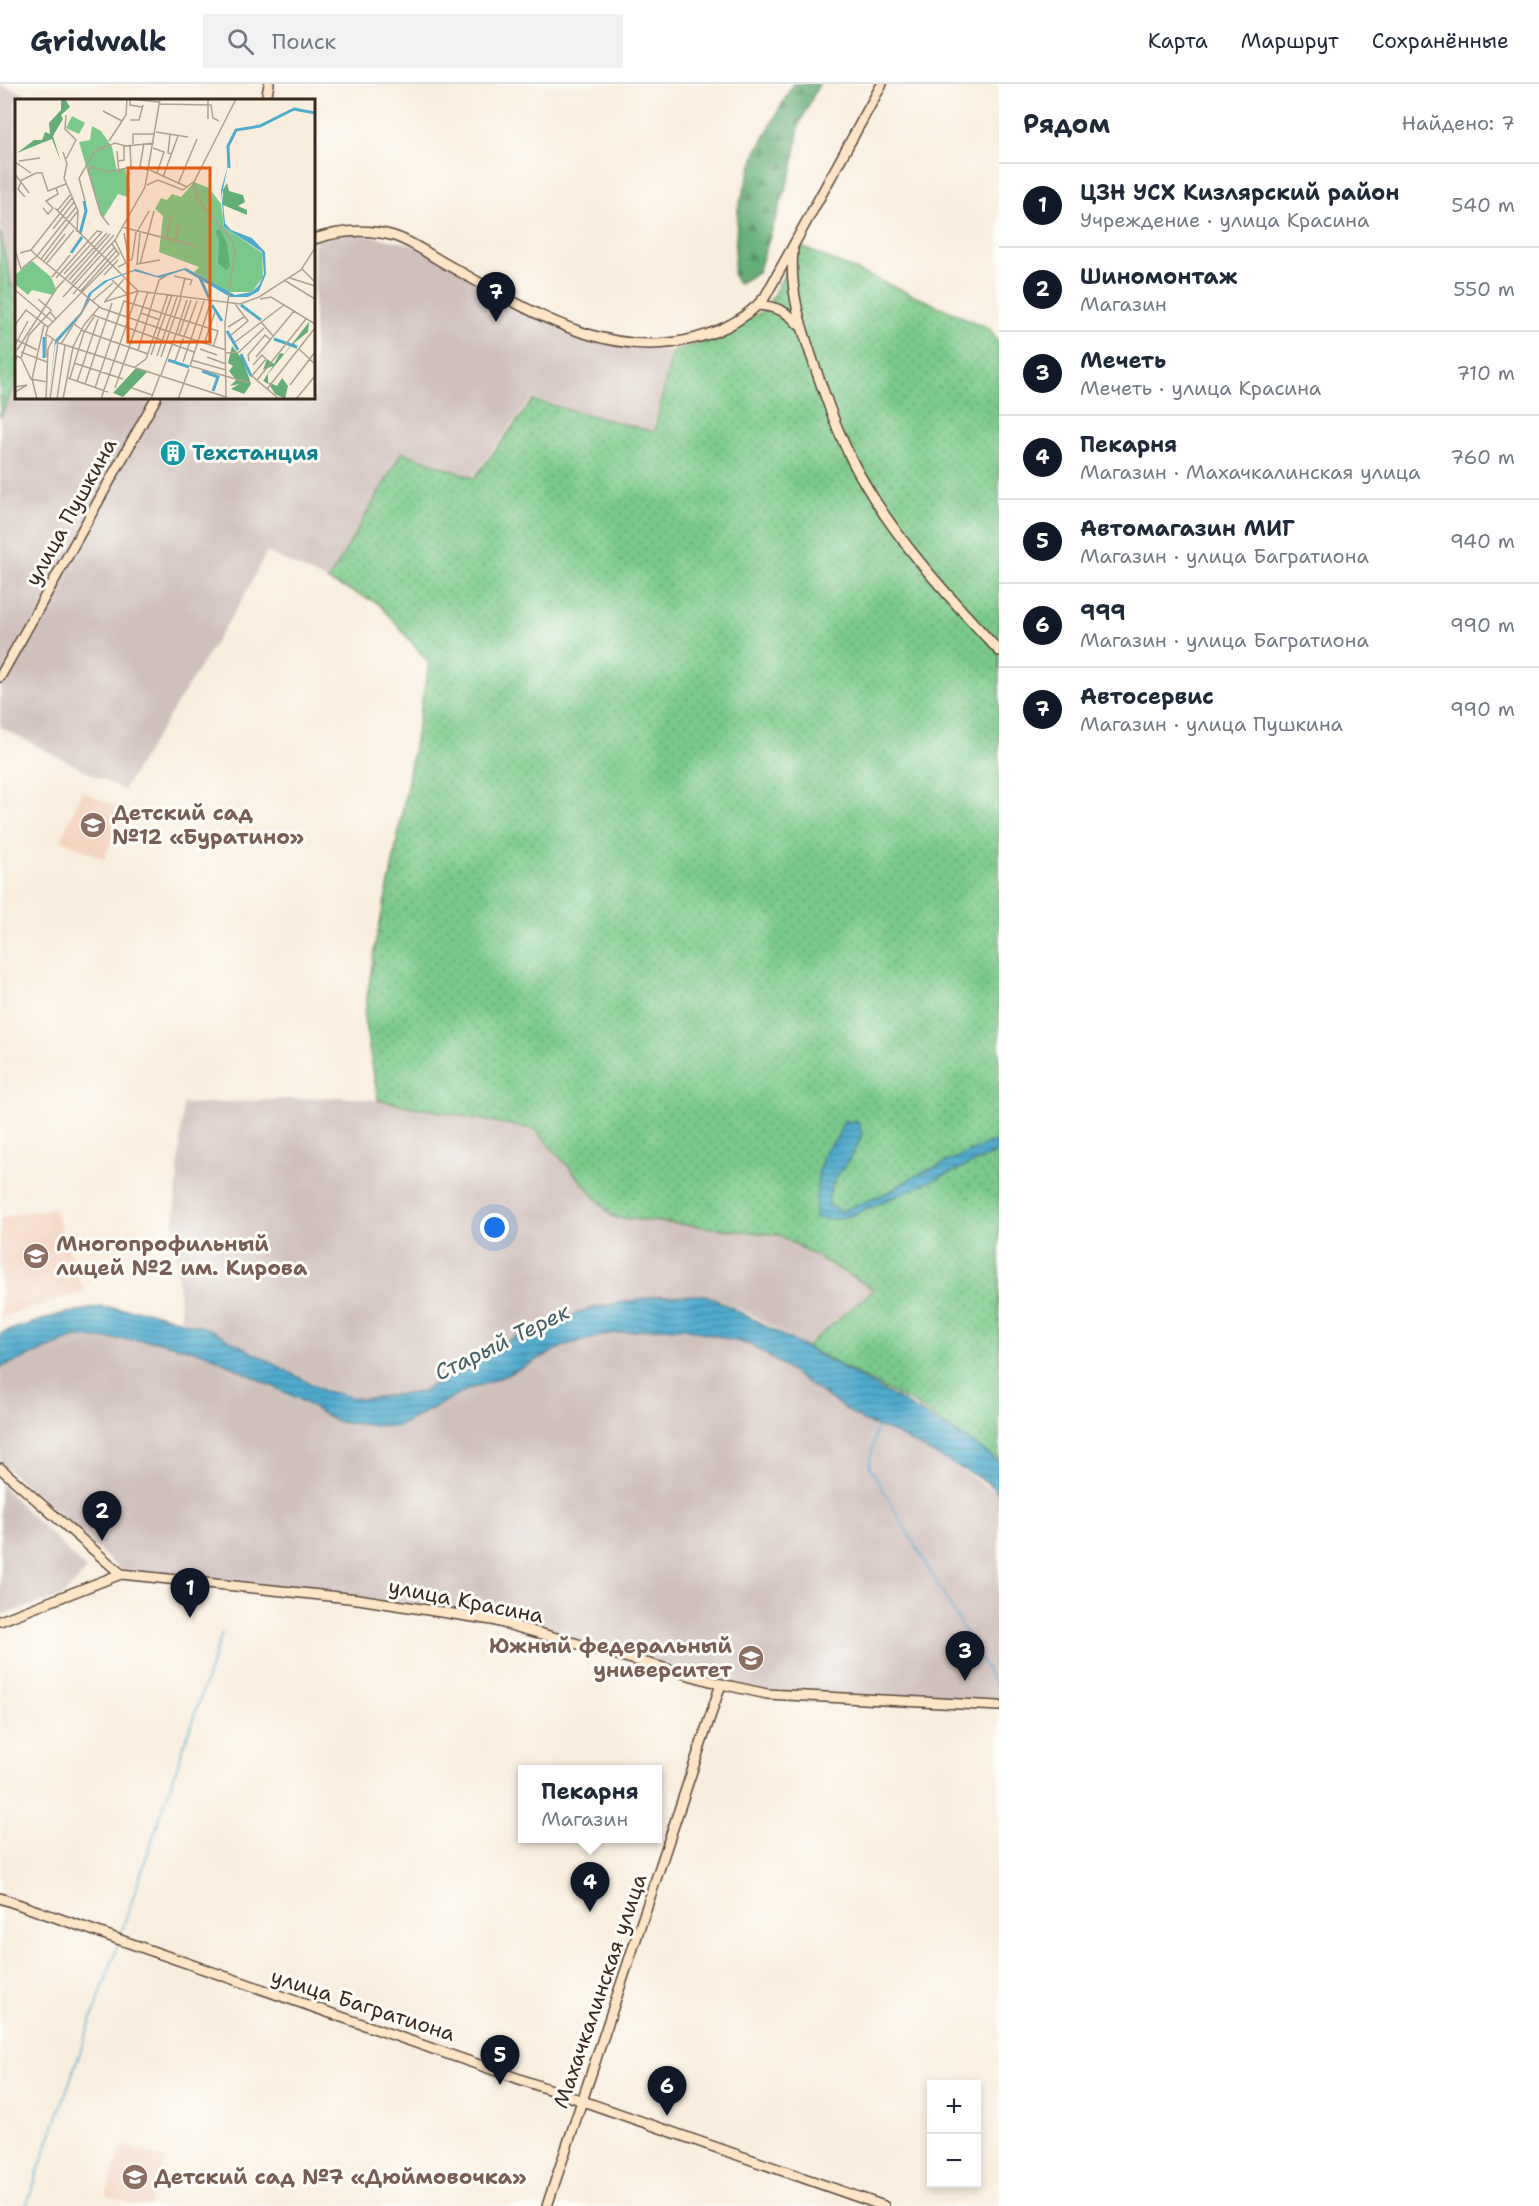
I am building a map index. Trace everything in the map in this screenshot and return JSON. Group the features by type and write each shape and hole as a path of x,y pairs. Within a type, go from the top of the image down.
{"street":[{"path":"266,99 269,84"},
{"path":"315,239 338,231 361,230 396,236 563,328 618,341 674,344 702,336 739,320 758,305 793,249 882,84"},
{"path":"793,249 791,270 801,327 828,406 865,484 932,578 999,651"},
{"path":"758,305 777,307 789,314 801,327"},
{"name":"улица Пушкина","path":"0,677 155,399"},
{"path":"0,1468 121,1574"},
{"name":"улица Красина","path":"0,1621 121,1574 358,1599 492,1620 721,1684 767,1694 999,1706"},
{"name":"Махачкалинская улица","path":"547,2206 721,1684"},
{"name":"улица Багратиона","path":"0,1898 234,1982 583,2099 884,2206"}],"shaded area":[{"path":"0,85 41,99 15,99 15,342 0,259"},
{"path":"350,232 410,244 475,274 574,338 671,351 652,432 532,398 472,477 403,451 328,581 267,552 242,600 123,790 0,727 0,399 15,362 15,399 315,399 315,240"},
{"name":"Детский сад №12 «Буратино»","path":"82,791 125,810 104,859 61,840"},
{"path":"336,1097 378,1100 538,1132 613,1217 780,1235 873,1289 805,1346 748,1313 705,1294 659,1296 587,1310 520,1333 466,1362 421,1392 360,1399 323,1388 210,1328 181,1319 174,1223 183,1104"},
{"name":"Многопрофильный лицей №2 им. Кирова","path":"54,1208 84,1292 0,1317 0,1219 15,1214"},
{"path":"656,1328 687,1329 753,1345 863,1422 887,1431 940,1458 999,1494 999,1706 757,1692 499,1618 121,1570 0,1463 0,1368 77,1337 161,1342 206,1353 337,1422 396,1428 469,1390 566,1346 608,1334"},
{"path":"0,1484 87,1570 62,1597 0,1615"},
{"name":"Детский сад №7 «Дюймовочка»","path":"122,2145 165,2159 149,2206 138,2206 106,2195"}],"green space":[{"path":"793,84 819,84 799,125 793,167 758,272 738,284 733,275 738,209 756,152"},
{"path":"0,232 15,300 15,385 0,417"},
{"path":"800,246 989,328 999,343 999,1461 914,1404 806,1347 874,1289 779,1235 613,1217 536,1130 378,1100 364,1018 376,940 391,874 429,663 378,603 328,581 402,452 474,478 533,400 654,432 672,351 707,341 765,310"}],"water":[{"path":"844,1121 858,1122 862,1133 854,1152 833,1184 830,1194 828,1205 841,1211 889,1192 913,1177 991,1142 999,1143 999,1149 994,1154 850,1216 833,1219 815,1218 818,1175 824,1152 837,1138"},
{"path":"706,1295 867,1381 995,1458 999,1461 999,1493 985,1481 892,1432 863,1421 752,1345 685,1328 657,1328 610,1334 566,1345 507,1375 467,1390 397,1427 337,1422 296,1398 207,1354 156,1341 76,1337 0,1368 0,1333 61,1314 100,1307 146,1311 210,1329 323,1390 359,1399 422,1392 460,1367 522,1333 592,1308 659,1296"}],"waterway":[{"path":"877,1425 869,1465 999,1691"},
{"path":"120,1936 222,1633"},
{"path":"26,2206 118,1944"}],"place":[{"name":"Автосервис","path":"496,322"},
{"name":"Техстанция","path":"173,453"},
{"name":"Детский сад №12 «Буратино»","path":"93,825"},
{"name":"Многопрофильный лицей №2 им. Кирова","path":"36,1256"},
{"name":"Шиномонтаж","path":"102,1541"},
{"name":"ЦЗН УСХ Кизлярский район","path":"190,1618"},
{"name":"Южный федеральный университет","path":"751,1658"},
{"name":"Мечеть","path":"965,1681"},
{"name":"Пекарня","path":"590,1912"},
{"name":"Автомагазин МИГ","path":"500,2085"},
{"name":"999","path":"667,2116"},
{"name":"Детский сад №7 «Дюймовочка»","path":"135,2177"}],"water label":[{"name":"Старый Терек","path":"502,1342"}]}
